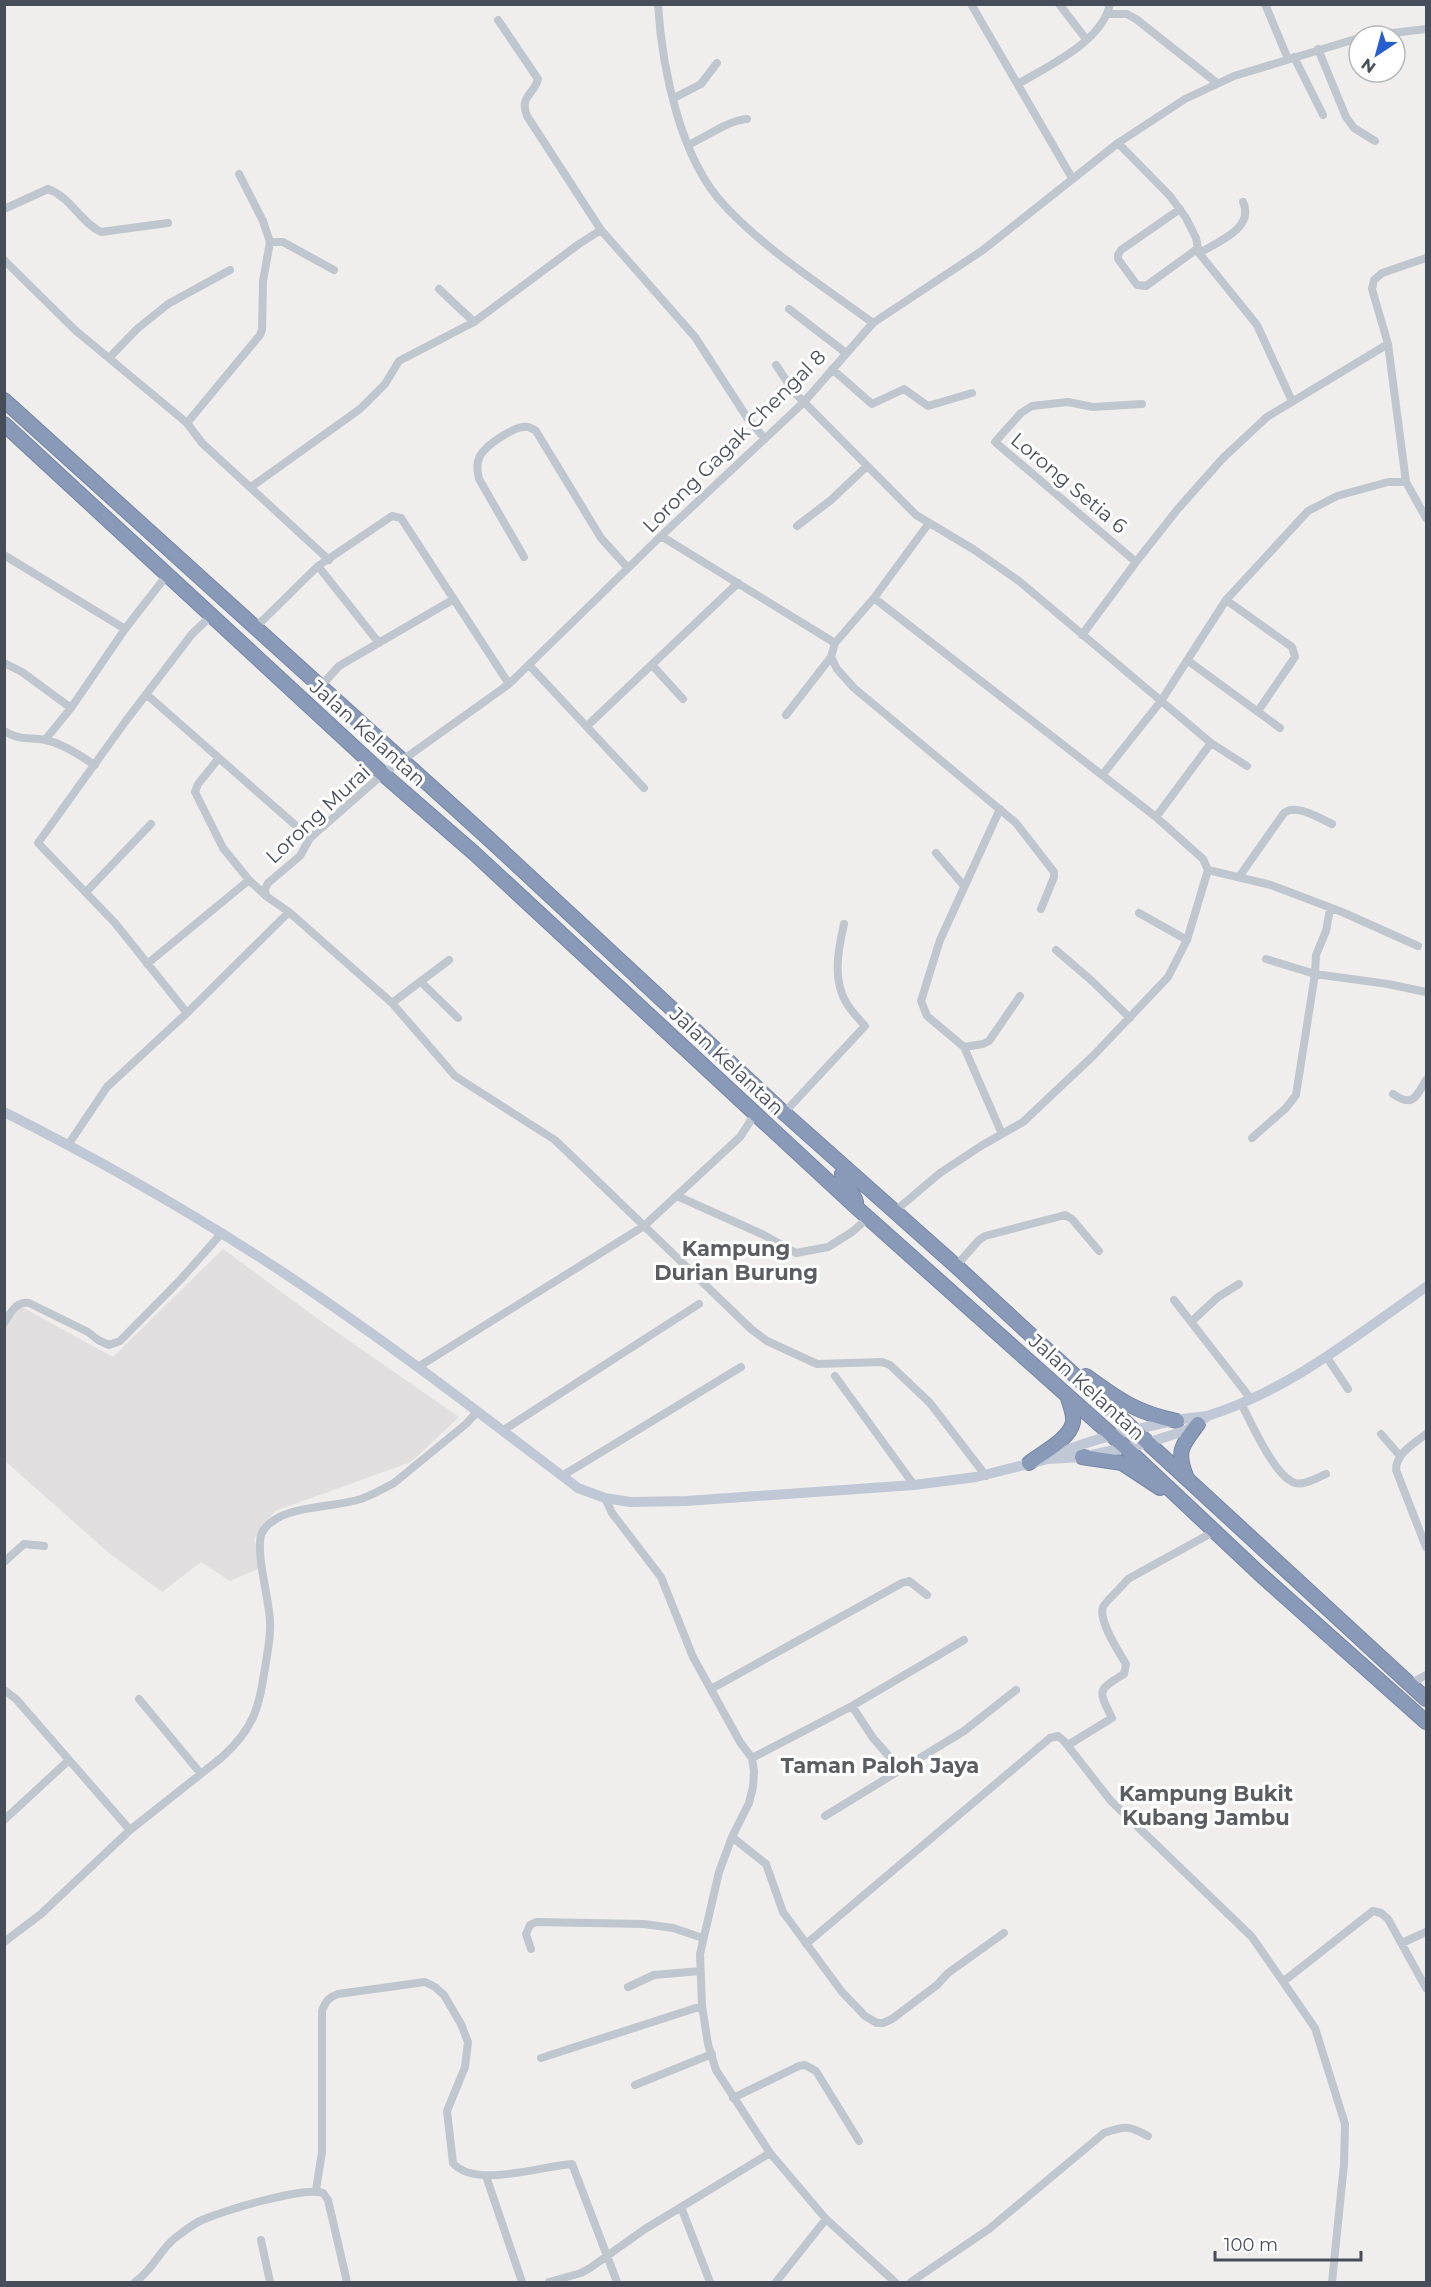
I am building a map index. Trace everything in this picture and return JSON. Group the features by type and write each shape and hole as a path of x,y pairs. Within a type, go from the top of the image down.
{"highway":[{"name":"Jalan Kelantan","path":"4,400 402,761 784,1113 956,1266 1426,1699"},
{"name":"Jalan Kelantan","path":"4,424 383,774 474,853 868,1218 1113,1436 1426,1722"},
{"path":"846,1168 842,1178 854,1196 856,1207"},
{"path":"1043,1346 1130,1407 1157,1417 1178,1421"},
{"path":"1029,1464 1065,1436 1070,1429 1073,1418 1068,1398"},
{"path":"1188,1480 1180,1460 1184,1443 1203,1420"},
{"path":"1083,1457 1122,1463 1194,1511"}],"street":[{"path":"658,4 665,61 674,98 688,145 710,187 725,206 768,246 873,322"},
{"path":"971,4 1072,178"},
{"path":"1059,4 1086,39"},
{"path":"1017,84 1077,48 1105,21 1110,4"},
{"path":"1265,4 1291,58 1323,115"},
{"path":"1108,15 1127,14 1136,19 1217,83"},
{"path":"498,20 538,79 537,85 525,99 524,107 527,116 601,230 695,337 748,419 765,438"},
{"path":"1407,31 1426,29"},
{"name":"Lorong Gagak Chengal 8","path":"402,761 509,684 661,536 804,402 873,322 983,250 1072,178 1123,146 1185,99 1217,83 1347,41"},
{"path":"1318,49 1346,117 1354,128 1375,141"},
{"path":"674,98 701,84 708,78 717,63"},
{"path":"688,145 734,121 747,119"},
{"path":"1123,146 1180,209 1196,238 1198,251 1257,325 1292,401"},
{"path":"187,423 260,336 262,330 263,281 270,242 263,221 239,174"},
{"path":"4,209 48,189 65,198 94,229 101,232 168,223"},
{"path":"1180,209 1121,250 1118,255 1118,259 1137,285 1146,286 1241,225 1246,215 1243,202"},
{"path":"251,487 360,409 385,384 399,361 474,322 601,230"},
{"path":"270,242 283,242 334,270"},
{"path":"1426,258 1382,273 1374,280 1372,289 1388,344 1406,482 1426,518"},
{"path":"4,260 68,323 187,423 202,443 328,560"},
{"path":"109,358 168,304 231,270"},
{"path":"439,290 474,322"},
{"path":"789,309 846,353"},
{"path":"1082,634 1177,510 1223,458 1267,417 1388,344"},
{"path":"776,364 790,387 903,504 1019,581 1210,743 1247,766"},
{"path":"832,369 872,404 904,389 928,406 972,393"},
{"name":"Lorong Setia 6","path":"1136,562 995,442 1020,412 1032,406 1068,402 1093,407 1143,405"},
{"path":"524,557 479,479 477,468 480,456 491,442 520,427 529,427 536,431 600,538 628,568"},
{"path":"797,526 831,500 867,466"},
{"path":"1103,774 1161,701 1226,600 1308,511 1337,496 1388,482 1406,482"},
{"path":"255,628 318,566 392,516 398,517 401,518 509,684"},
{"path":"786,715 831,657 835,643 874,598 929,523"},
{"path":"661,536 835,643"},
{"path":"4,555 125,629"},
{"path":"318,566 379,643"},
{"path":"45,740 71,708 125,629 167,574"},
{"path":"587,726 738,583"},
{"path":"874,598 1156,817 1203,859 1208,870 1187,940 1168,977 1094,1055 1023,1122 940,1173 894,1212"},
{"path":"320,687 339,666 454,599"},
{"path":"1226,600 1295,651 1295,657 1258,711"},
{"path":"187,1013 115,923 38,843 192,634 212,615"},
{"path":"831,657 837,669 854,688 1016,823 1052,867 1054,877 1041,909"},
{"path":"1187,660 1280,728"},
{"path":"4,663 22,672 71,708"},
{"path":"529,664 644,788"},
{"path":"652,665 683,699"},
{"path":"147,694 310,838"},
{"path":"4,731 21,739 45,740 69,748 95,765"},
{"path":"1156,817 1210,743"},
{"path":"219,758 198,784 195,792 223,848 249,880 266,896 289,912 392,1003 455,1076 555,1140 767,1341 817,1364 882,1362 890,1365 930,1403 986,1476"},
{"name":"Lorong Murai","path":"266,896 265,889 268,883 300,856 310,838 383,774 402,761"},
{"path":"1000,809 940,940 921,1001 927,1016 963,1047 1002,1134"},
{"path":"1239,877 1288,809 1295,809 1332,824"},
{"path":"86,892 151,824"},
{"path":"936,853 964,886"},
{"path":"1208,870 1271,885 1418,946"},
{"path":"147,964 249,880"},
{"path":"1252,1138 1286,1108 1296,1095 1316,955 1326,932 1330,909"},
{"path":"68,1145 107,1086 187,1013 289,912"},
{"path":"1139,913 1187,940"},
{"path":"784,1113 866,1026 846,1003 837,974 838,948 844,924"},
{"path":"1056,950 1130,1018"},
{"path":"1266,959 1315,974 1388,984 1426,992"},
{"path":"392,1003 449,960"},
{"path":"421,982 458,1018"},
{"path":"963,1047 988,1041 1020,996"},
{"path":"1393,1094 1402,1100 1412,1100 1426,1080"},
{"path":"4,1112 68,1145 283,1273 418,1366 578,1488 605,1498 630,1502 686,1501 914,1485 986,1476 1048,1459 1083,1457 1147,1443 1187,1430 1287,1380 1426,1287"},
{"path":"418,1366 644,1226 740,1137 755,1114"},
{"path":"677,1196 764,1235 796,1253 828,1247 852,1232 868,1218"},
{"path":"956,1266 985,1236 1065,1215 1072,1219 1099,1251"},
{"path":"4,1323 18,1304 29,1303 109,1345 120,1341 181,1280 221,1234"},
{"path":"1191,1322 1218,1297 1239,1284"},
{"path":"1174,1300 1246,1401 1269,1457 1297,1484 1326,1474"},
{"path":"502,1431 699,1304"},
{"path":"1326,1356 1348,1389"},
{"path":"562,1476 741,1367"},
{"path":"835,1376 914,1485"},
{"path":"4,1942 41,1914 130,1830 232,1748 248,1728 260,1703 270,1622 260,1546 262,1533 271,1522 282,1515 360,1499 383,1490 466,1424 477,1412"},
{"path":"1048,1459 1062,1451 1113,1436 1178,1421 1203,1420"},
{"path":"1381,1434 1400,1456"},
{"path":"1426,1434 1400,1456 1396,1463 1396,1470 1426,1547"},
{"path":"605,1498 612,1513 661,1577 693,1657 740,1742 752,1758 753,1787 749,1803 732,1837 719,1872 703,1938 700,1971 702,2006 716,2070 770,2153 826,2219 895,2283"},
{"path":"1068,1745 1112,1718 1101,1691 1124,1674 1126,1664 1104,1623 1102,1609 1104,1604 1120,1590 1128,1579 1215,1531"},
{"path":"4,1562 24,1544 44,1546"},
{"path":"711,1689 902,1583 909,1581 927,1595"},
{"path":"752,1758 852,1706 964,1640"},
{"path":"1410,1684 1426,1675"},
{"path":"825,1816 964,1731 1016,1689"},
{"path":"4,1690 16,1699 130,1830"},
{"path":"139,1699 201,1774"},
{"path":"852,1706 873,1738 902,1771"},
{"path":"806,1944 1050,1738 1058,1737 1068,1745 1107,1796 1252,1937 1315,2028 1345,2124 1344,2164 1332,2283"},
{"path":"4,1820 69,1760"},
{"path":"732,1837 766,1864 783,1912 834,1981 871,2020 883,2023 892,2019 937,1985 948,1973 1004,1933"},
{"path":"1284,1981 1365,1915 1373,1911 1381,1913 1388,1919 1426,1988"},
{"path":"531,1950 526,1934 530,1925 537,1922 644,1924 673,1928 703,1938"},
{"path":"1402,1943 1426,1932"},
{"path":"628,1987 654,1975 700,1971"},
{"path":"316,2190 322,2152 322,2011 325,2003 329,1998 338,1994 425,1982 444,1995 462,2024 468,2042 465,2067 447,2111 453,2163 460,2169 486,2176 572,2164 617,2283"},
{"path":"541,2058 702,2006"},
{"path":"635,2085 712,2054"},
{"path":"733,2098 799,2066 811,2067 816,2071 859,2141"},
{"path":"911,2283 989,2229 1104,2133 1132,2127 1148,2136"},
{"path":"549,2283 581,2272 770,2153"},
{"path":"486,2176 522,2283"},
{"path":"135,2283 152,2267 174,2239 200,2221 246,2206 307,2190 316,2190 323,2193 328,2200 347,2283"},
{"path":"681,2207 711,2283"},
{"path":"776,2283 826,2219"},
{"path":"261,2240 270,2283"},
{"path":"148,2283 152,2267"}],"shaded area":[{"path":"223,1249 318,1319 459,1417 411,1462 275,1511 254,1539 262,1567 230,1581 201,1562 162,1592 109,1553 5,1461 5,1328 20,1306 113,1357"}],"district":[{"name":"Kampung Durian Burung","path":"736,1260"},
{"name":"Taman Paloh Jaya","path":"880,1765"},
{"name":"Kampung Bukit Kubang Jambu","path":"1206,1805"}]}
